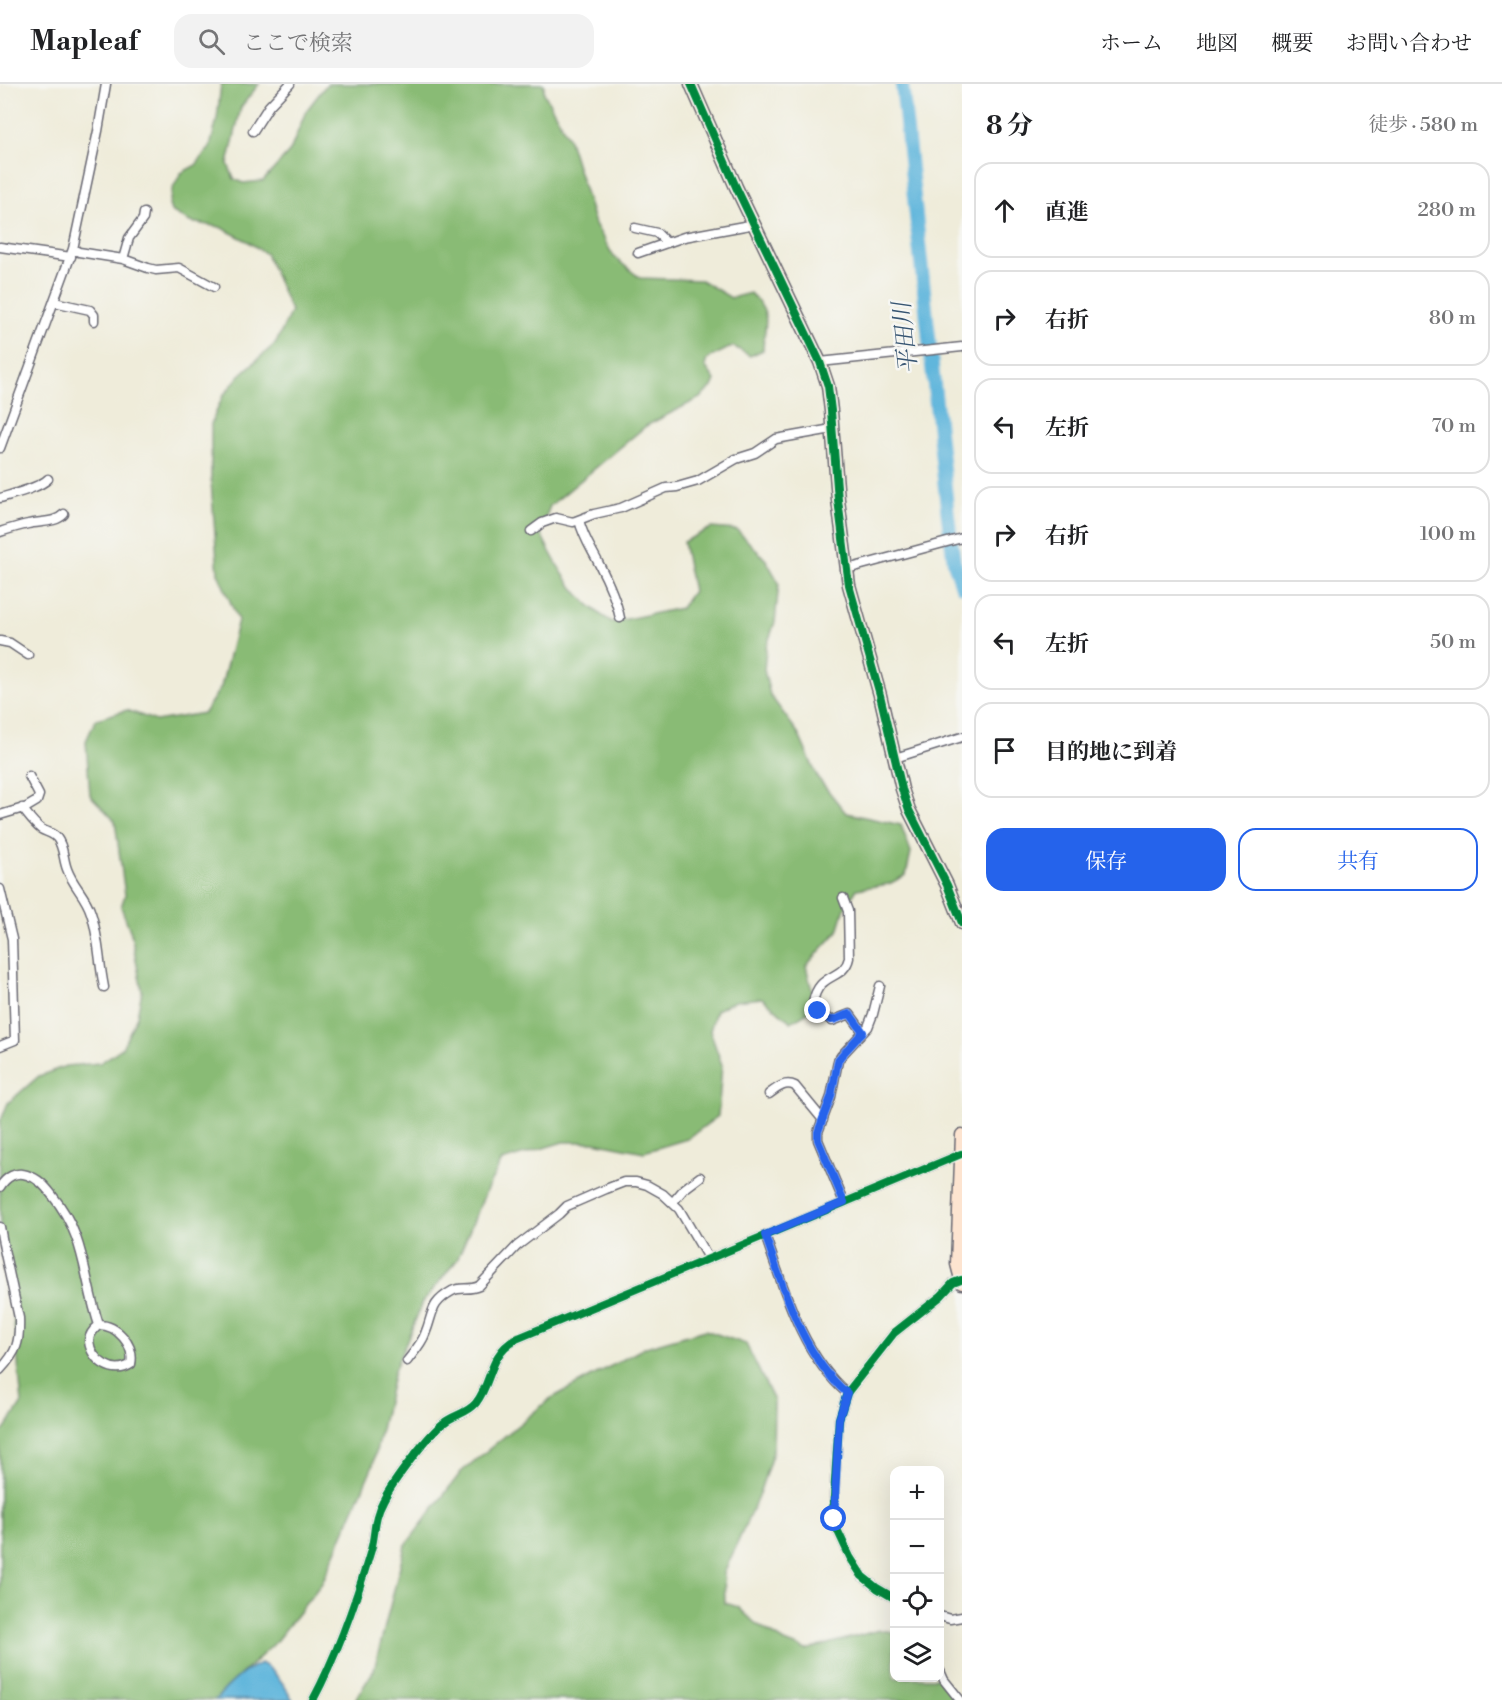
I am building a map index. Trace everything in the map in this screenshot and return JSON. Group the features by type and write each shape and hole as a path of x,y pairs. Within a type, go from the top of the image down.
{"street":[{"path":"0,448 72,253 106,84"},
{"path":"253,130 269,106 290,84"},
{"path":"692,84 736,188 820,362 828,386 838,501 849,585 909,810 947,885 962,923"},
{"path":"123,259 129,238 143,219 144,213"},
{"path":"638,253 684,237 754,224"},
{"path":"635,228 657,233 667,243"},
{"path":"0,247 79,252 123,259 148,268 179,268 214,287"},
{"path":"54,302 90,310 94,315 94,321"},
{"path":"820,362 962,347"},
{"path":"531,531 542,523 556,518 573,522 621,508 666,488 698,481 776,440 832,429"},
{"path":"0,498 46,482 48,479"},
{"path":"0,532 56,520 64,514"},
{"path":"579,520 582,534 615,597 620,618"},
{"path":"847,569 959,538"},
{"path":"0,641 10,643 28,656"},
{"path":"895,758 962,737"},
{"path":"0,815 35,802 39,797 30,776"},
{"path":"22,808 41,829 54,835 58,840 66,868 84,896 92,914 104,987"},
{"path":"0,889 12,939 15,1014 15,1040 0,1046"},
{"path":"843,898 848,911 849,958 847,965 842,971 823,981 816,990 813,1003 818,1011 832,1021 850,1014 863,1032"},
{"path":"844,1202 818,1140 818,1132 831,1097 838,1061 868,1027 880,986"},
{"path":"769,1094 787,1084 792,1084 823,1120"},
{"path":"890,1596 862,1576 843,1544 834,1519 839,1419 847,1393 894,1333 934,1302 953,1283 961,1281 957,1264 962,1135"},
{"path":"314,1700 327,1674 355,1602 372,1547 377,1514 384,1499 436,1430 445,1422 473,1406 479,1398 490,1370 506,1344 961,1154"},
{"path":"0,1186 12,1175 19,1173 28,1175 43,1183 68,1216 85,1261 87,1282 99,1325"},
{"path":"673,1202 684,1189 700,1177"},
{"path":"407,1361 425,1335 437,1302 454,1289 471,1289 479,1286 517,1246 567,1206 629,1181 647,1185 673,1202 708,1258"},
{"path":"0,1227 20,1329 16,1350 0,1370"},
{"path":"765,1235 796,1321 826,1372 847,1393"},
{"path":"99,1325 112,1327 119,1332 128,1345 131,1364 117,1369 101,1363 92,1350 89,1340 91,1333 99,1325"},
{"path":"944,1617 962,1617"},
{"path":"944,1680 960,1700"}],"green space":[{"path":"221,84 259,84 241,107 228,164 234,179 243,183 263,181 290,151 306,111 327,84 544,84 544,93 568,137 595,224 614,257 640,278 701,280 731,298 750,293 765,313 763,350 750,356 733,346 707,359 705,366 715,380 712,387 700,398 646,426 550,506 540,532 569,583 599,614 612,622 681,608 693,591 683,542 711,528 737,530 766,560 779,583 775,622 766,648 764,670 770,695 798,733 818,778 846,813 901,825 911,852 906,875 889,884 857,889 845,908 838,931 806,966 816,1007 791,1022 762,998 735,1001 716,1010 710,1031 722,1065 718,1116 687,1139 644,1152 594,1142 563,1142 502,1161 487,1189 457,1260 423,1302 394,1371 373,1465 322,1583 273,1645 215,1700 0,1700 0,1434 22,1403 12,1303 0,1222 0,1122 8,1103 39,1076 66,1066 100,1063 122,1048 137,1016 142,991 131,933 121,907 125,895 115,821 90,795 86,741 96,719 127,710 156,721 204,713 221,687 238,620 218,573 211,482 211,424 223,396 239,376 276,343 291,311 266,254 220,227 190,222 171,211 169,205 172,190 181,173 196,165 210,147 217,119"},
{"path":"705,1330 746,1344 774,1401 773,1452 758,1497 724,1573 725,1603 738,1607 755,1623 785,1642 806,1650 879,1630 890,1631 890,1682 944,1682 960,1700 355,1700 374,1670 405,1546 461,1472 550,1399 646,1347"}],"water":[{"path":"261,1663 276,1675 293,1700 215,1700 242,1674"}],"waterway":[{"name":"平田川","path":"902,84 948,516 954,562 962,586"}],"cycle path":[{"path":"691,84 736,187 820,362 828,386 838,500 849,585 909,810 947,885 962,923"},
{"path":"313,1700 353,1607 383,1501 402,1471 430,1436 445,1422 476,1403 496,1360 507,1345 516,1339 961,1154"},
{"path":"890,1596 862,1576 836,1527 833,1512 839,1419 847,1393 894,1333 941,1296 953,1283 961,1280"}],"route":[{"path":"818,1011 832,1021 850,1014 863,1032 838,1061 831,1097 818,1132 818,1140 844,1202 765,1235 796,1321 826,1372 847,1393 839,1419 834,1519"}]}
